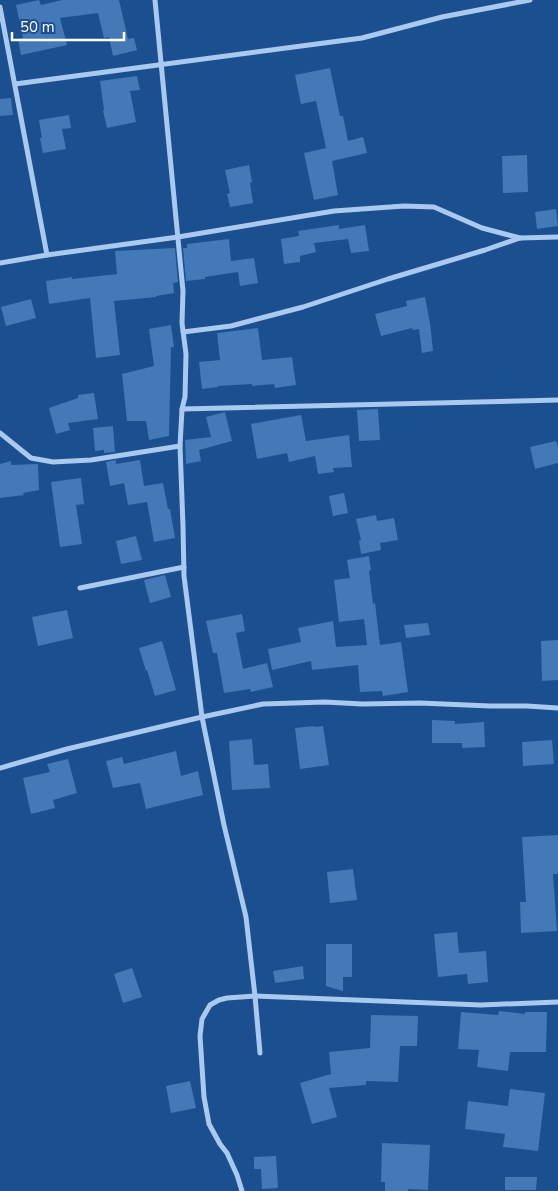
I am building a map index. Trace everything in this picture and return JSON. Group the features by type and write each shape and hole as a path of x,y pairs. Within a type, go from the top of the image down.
{"street":[{"path":"154,0 183,291 186,374 180,446 184,567 202,717 224,825 246,917 260,1053"},
{"path":"15,84 362,38 442,17 530,0"},
{"path":"0,7 48,254"},
{"path":"0,263 48,254 178,237 334,211 404,206 434,207 482,228 520,238 558,237"},
{"path":"183,332 231,326 303,307 520,238"},
{"path":"182,409 558,400"},
{"path":"0,433 32,458 53,462 91,460 180,446"},
{"path":"80,588 184,567"},
{"path":"0,768 67,749 263,704 292,702 420,703 558,708"},
{"path":"242,1191 227,1153 210,1124 204,1097 200,1036 202,1019 210,1005 227,998 255,996 481,1005 558,1002"}],"building":[{"path":"39,0 41,5 62,0 119,0 128,39 134,38 137,50 113,56 109,37 104,38 98,13 60,18 67,45 21,55 18,39 23,38 16,5"},
{"path":"330,68 340,116 343,116 348,141 363,137 367,153 332,161 338,195 314,200 304,153 326,148 316,101 301,104 295,75"},
{"path":"137,76 140,90 130,91 136,122 107,128 100,81"},
{"path":"11,98 13,115 0,116 0,99"},
{"path":"69,115 71,128 62,129 66,149 43,153 39,120"},
{"path":"527,155 528,192 503,193 502,156"},
{"path":"249,165 253,203 230,207 227,194 230,193 225,170"},
{"path":"556,209 558,226 537,229 535,212"},
{"path":"339,225 339,229 365,225 369,251 351,253 348,239 314,243 316,252 300,256 300,262 284,264 281,239 299,236 298,231"},
{"path":"229,239 231,261 254,258 258,283 240,286 238,272 186,281 183,248 187,248 187,244"},
{"path":"175,248 178,282 173,283 174,293 156,297 114,301 120,355 96,358 90,298 49,304 46,281 117,274 115,251"},
{"path":"425,297 433,351 422,353 419,329 413,330 412,328 381,336 375,314 407,306 406,301"},
{"path":"31,299 36,318 6,326 1,307"},
{"path":"171,325 174,347 171,347 169,436 149,440 146,421 127,421 122,374 154,366 149,329"},
{"path":"258,328 262,360 292,357 296,385 275,388 274,384 252,386 252,384 202,389 199,362 220,360 217,333"},
{"path":"94,393 98,419 68,423 70,430 56,434 49,408 78,398 78,395"},
{"path":"378,409 380,440 359,441 357,410"},
{"path":"225,412 232,441 199,450 201,461 186,464 185,440 211,437 206,417"},
{"path":"301,415 306,441 349,435 352,467 333,468 334,472 318,474 315,456 289,462 287,453 257,459 251,424"},
{"path":"113,426 115,452 104,453 104,450 95,451 93,428"},
{"path":"556,441 558,463 535,469 530,447"},
{"path":"116,460 116,464 140,460 144,486 163,483 175,538 154,542 147,502 128,505 124,483 110,486 106,462"},
{"path":"11,461 11,465 38,464 39,490 23,493 24,495 0,498 0,464"},
{"path":"81,478 84,504 76,505 82,544 60,547 51,482"},
{"path":"344,493 348,513 333,516 329,496"},
{"path":"376,515 377,521 394,518 398,540 380,543 381,550 361,554 359,541 361,540 356,519"},
{"path":"136,536 142,560 121,564 116,541"},
{"path":"369,556 373,604 375,603 380,645 401,642 408,692 383,696 382,691 360,692 358,665 312,670 311,661 272,670 268,649 301,642 298,628 333,621 336,647 367,645 364,619 339,622 334,580 350,578 347,560"},
{"path":"165,575 171,597 150,603 144,580"},
{"path":"67,610 73,638 38,646 32,617"},
{"path":"242,614 245,631 236,633 243,669 267,663 273,687 251,692 250,689 224,693 217,653 213,653 206,621"},
{"path":"428,623 430,635 406,638 404,625"},
{"path":"558,640 558,680 542,681 541,641"},
{"path":"162,641 176,690 155,696 139,648"},
{"path":"432,720 455,721 455,724 484,722 485,747 462,748 462,743 432,743"},
{"path":"323,726 329,765 300,769 295,728"},
{"path":"252,739 254,765 268,764 270,788 232,790 229,741"},
{"path":"552,740 554,764 523,766 522,742"},
{"path":"176,751 181,776 198,771 203,795 146,809 140,783 113,788 106,761 122,757 124,764"},
{"path":"68,759 77,793 53,800 55,808 31,814 23,778 50,772 47,764"},
{"path":"558,835 558,874 553,874 557,931 521,933 520,902 526,902 522,837"},
{"path":"353,869 357,900 330,903 327,872"},
{"path":"457,932 459,953 486,951 488,982 468,984 467,974 438,977 434,934"},
{"path":"326,944 352,944 352,977 343,977 343,991 326,986"},
{"path":"303,966 304,979 275,983 273,971"},
{"path":"132,968 142,997 123,1003 114,974"},
{"path":"499,1011 525,1014 525,1012 547,1012 546,1052 510,1052 508,1071 477,1067 479,1050 458,1049 461,1012 498,1015"},
{"path":"371,1015 418,1016 417,1046 400,1046 398,1082 366,1081 366,1085 329,1088 337,1117 312,1124 300,1083 331,1074 329,1052 370,1048"},
{"path":"190,1081 196,1108 171,1113 166,1086"},
{"path":"510,1089 545,1093 538,1151 503,1147 505,1134 465,1129 468,1101 508,1106"},
{"path":"382,1143 430,1145 428,1190 385,1191 385,1182 381,1182"},
{"path":"276,1156 278,1188 262,1189 261,1169 254,1169 254,1157"},
{"path":"505,1177 537,1177 536,1190 505,1190"}]}
